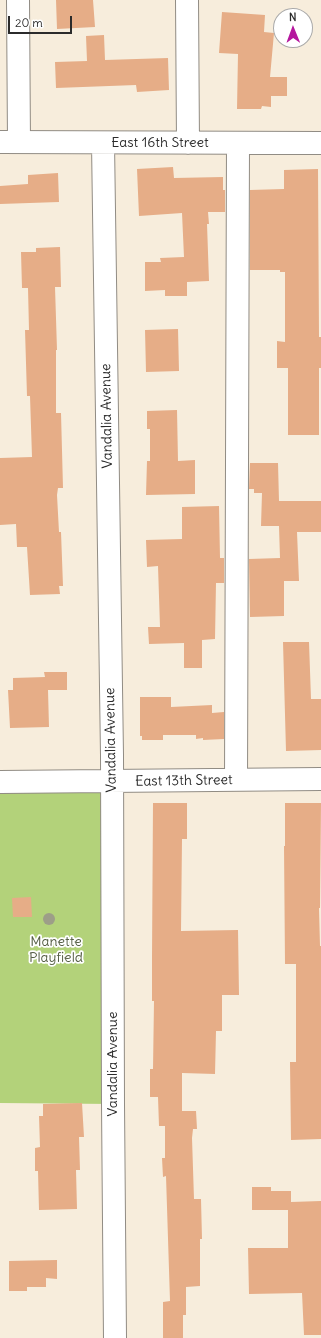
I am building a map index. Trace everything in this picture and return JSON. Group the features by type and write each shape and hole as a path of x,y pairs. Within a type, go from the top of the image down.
{"street":[{"path":"9,142 18,0"},
{"path":"187,0 188,143"},
{"name":"East 16th Street","path":"9,142 321,143"},
{"name":"Vandalia Avenue","path":"103,143 112,782 115,1338"},
{"path":"236,780 238,143"},
{"name":"East 13th Street","path":"0,782 321,779"}],"green space":[{"name":"Manette Playfield","path":"0,782 112,782 113,1104 0,1103"}],"building":[{"path":"56,0 93,0 95,27 57,29"},
{"path":"222,12 265,15 264,32 273,33 270,77 287,77 287,96 271,96 271,107 262,106 261,109 237,109 238,54 219,53"},
{"path":"104,35 105,60 168,58 169,90 137,92 136,85 56,88 55,62 87,61 86,36"},
{"path":"173,167 174,178 223,177 223,190 225,190 225,212 208,212 209,281 187,282 187,296 165,296 165,290 145,291 145,262 161,262 160,258 184,257 182,213 139,216 137,169"},
{"path":"318,169 319,337 321,337 321,368 319,368 319,435 288,435 288,368 277,368 277,341 285,342 285,272 280,272 280,270 250,270 250,190 284,189 284,170"},
{"path":"58,173 59,202 0,204 0,186 28,184 28,175"},
{"path":"60,247 61,287 55,287 57,350 56,413 61,413 63,488 58,488 57,495 59,532 61,532 63,586 59,586 60,594 30,595 27,547 17,547 16,524 0,525 0,458 32,457 30,396 27,396 25,330 29,330 28,288 22,288 21,252 36,252 36,248"},
{"path":"178,329 179,371 146,372 145,330"},
{"path":"177,410 178,461 195,460 195,494 146,495 147,461 150,461 150,429 147,429 147,411"},
{"path":"250,463 278,463 279,501 321,501 321,532 297,532 299,581 284,581 284,616 250,617 249,559 280,558 279,526 261,526 262,493 254,493 254,489 249,489"},
{"path":"219,506 220,558 224,558 224,583 216,583 215,639 202,640 202,668 184,668 184,643 149,644 148,627 160,627 158,566 147,567 146,540 182,539 182,507"},
{"path":"283,642 309,642 311,699 321,699 321,750 286,751"},
{"path":"44,672 67,672 67,690 48,690 49,727 10,728 8,690 13,690 13,678 45,677"},
{"path":"140,697 171,697 171,707 212,705 212,713 224,712 224,739 203,740 203,738 196,739 196,735 163,735 163,740 142,740 142,736 140,736"},
{"path":"153,803 187,803 187,839 182,839 181,931 238,930 239,995 222,995 222,1031 216,1031 215,1074 182,1073 182,1111 196,1111 197,1129 193,1129 192,1138 194,1199 201,1199 202,1239 200,1239 200,1286 186,1287 186,1315 183,1315 183,1338 163,1338 163,1302 170,1301 166,1176 163,1177 162,1158 165,1158 165,1126 159,1126 158,1097 150,1097 150,1069 153,1069 154,1001 152,1001"},
{"path":"285,803 321,803 319,908 321,946 321,1139 291,1140 290,1062 296,1062 296,964 285,964"},
{"path":"31,897 32,917 13,917 12,898"},
{"path":"82,1103 84,1137 79,1137 80,1170 76,1170 77,1209 39,1210 38,1171 35,1171 35,1148 40,1147 39,1116 43,1116 43,1104"},
{"path":"252,1187 271,1187 271,1191 291,1191 291,1202 321,1201 321,1335 304,1335 302,1293 249,1294 248,1248 288,1248 288,1210 252,1210"},
{"path":"57,1260 57,1279 46,1278 46,1287 27,1287 27,1291 9,1291 9,1261"}]}
